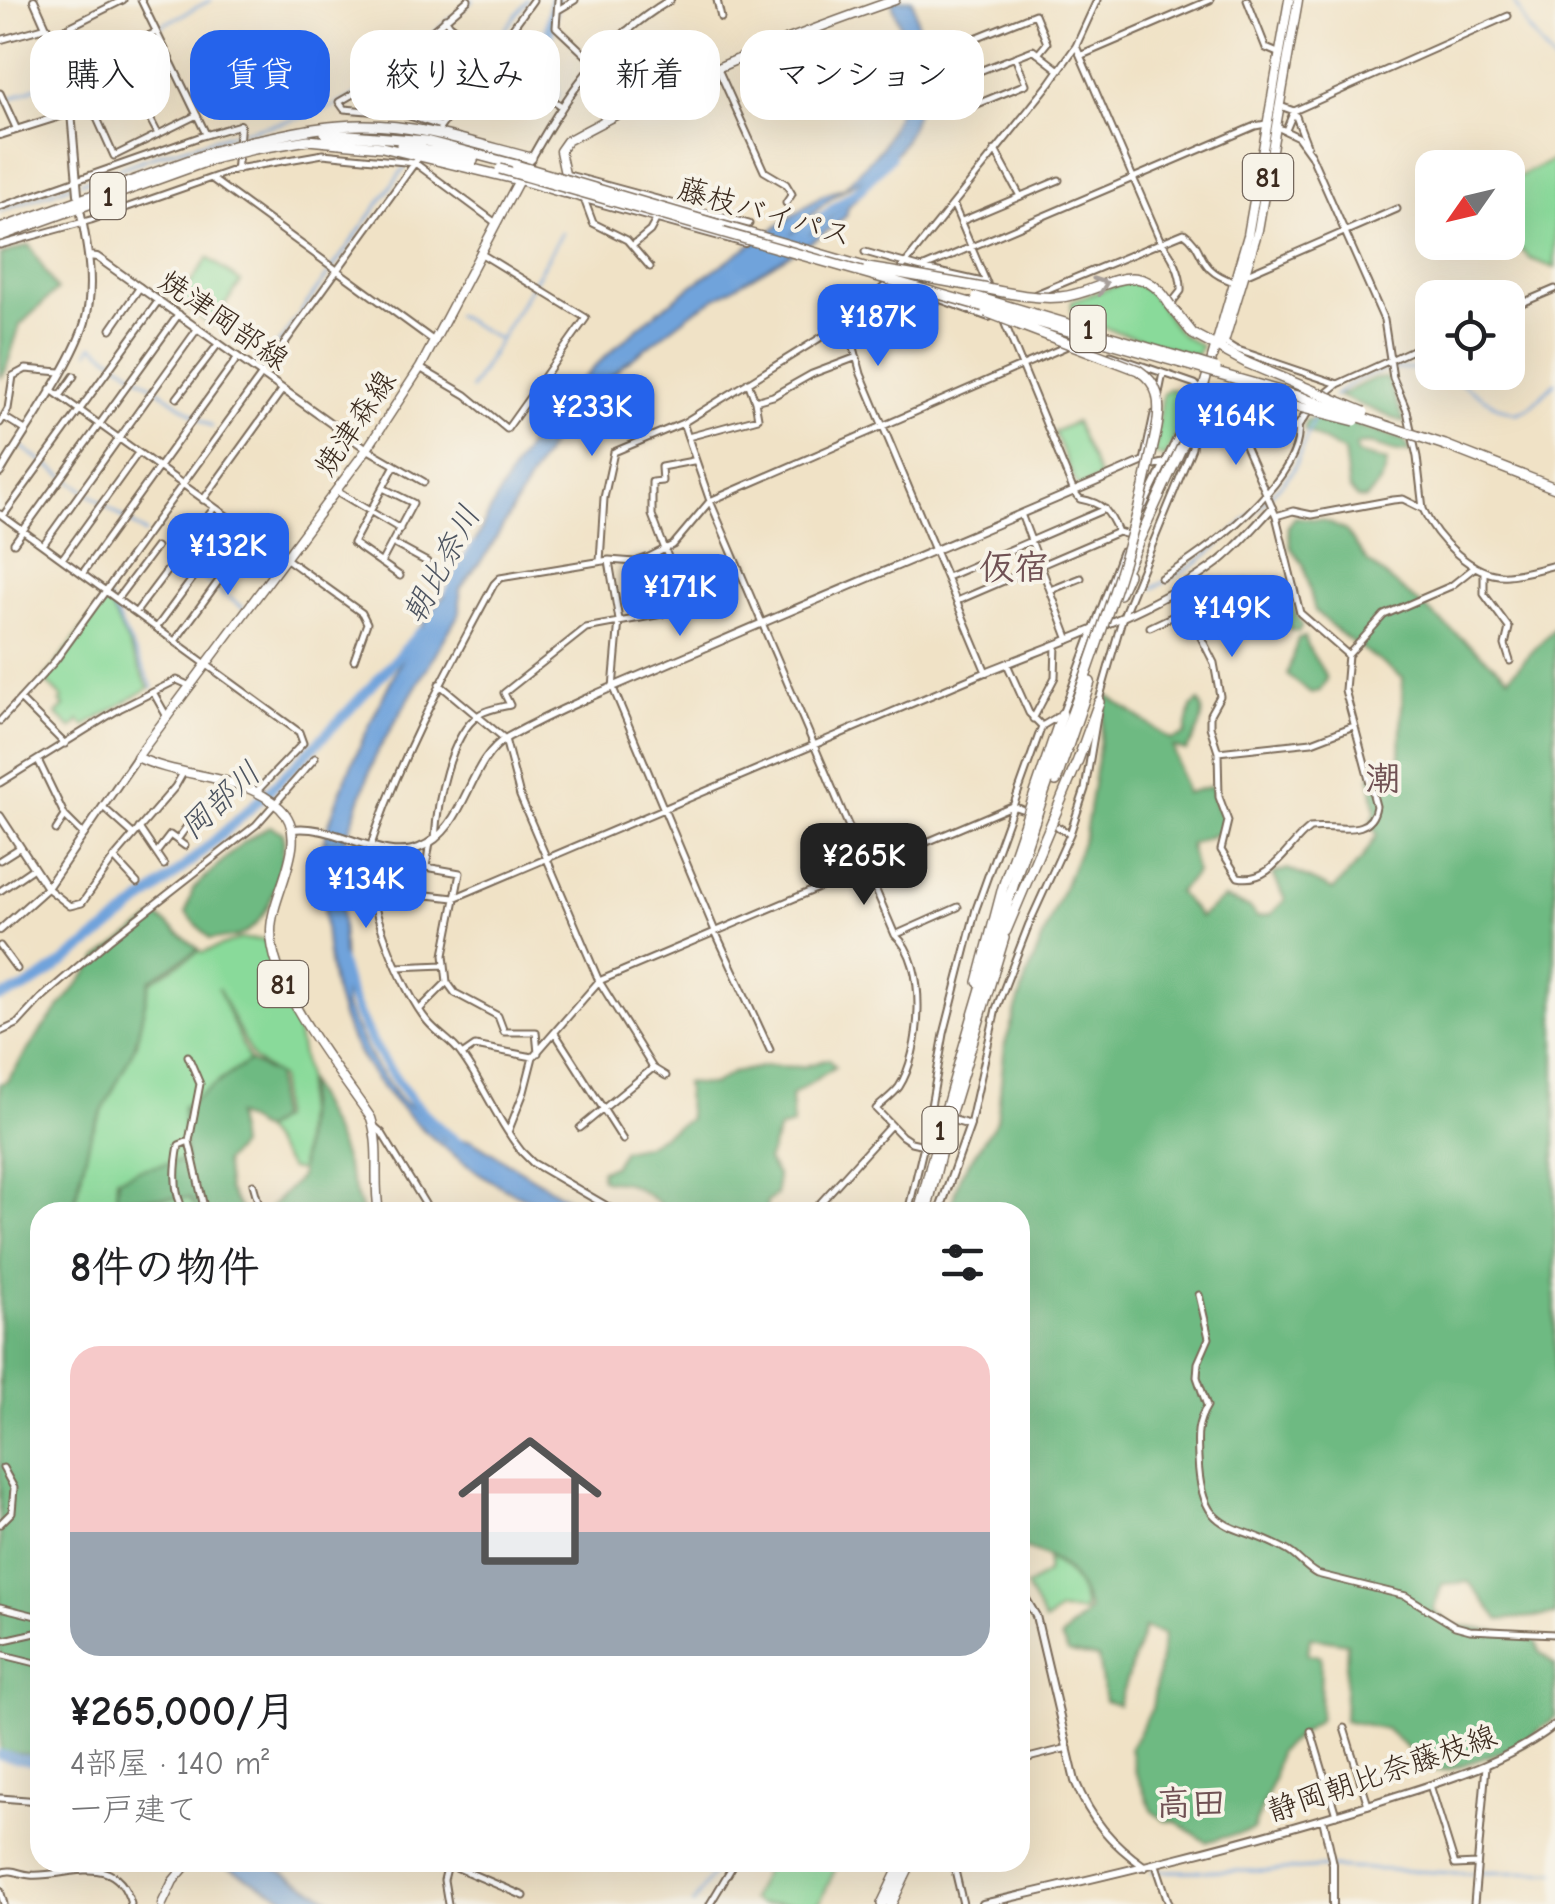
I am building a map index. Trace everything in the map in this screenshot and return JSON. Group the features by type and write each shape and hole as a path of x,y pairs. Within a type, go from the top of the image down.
{"highway":[{"name":"1","path":"0,233 216,155 303,129 384,126 418,130 532,158"},
{"name":"藤枝バイパス","path":"256,143 318,133 385,135 445,145 1110,336 1308,403"},
{"name":"1","path":"256,143 308,140 400,150 520,180"},
{"name":"藤枝バイパス","path":"308,140 412,146 500,169 923,288 1308,403 1445,445 1555,488"},
{"path":"868,268 1031,297 1061,297 1114,280 1134,278 1154,286 1193,334 1221,344 1247,363 1445,445"},
{"name":"1","path":"923,288 1138,370 1153,383 1158,411 1153,446 1117,594"},
{"path":"1204,394 1299,407 1445,445"},
{"path":"1117,594 1166,496 1194,420"},
{"path":"925,1202 1006,931 1117,594 1194,420"},
{"name":"1","path":"925,1202 964,1049 1003,920 1090,673"},
{"path":"1006,931 1099,702"},
{"path":"964,1049 1003,887 1062,714"},
{"path":"886,1903 898,1872"},
{"path":"886,1903 905,1872"}],"main road":[{"path":"720,68 786,39 895,0"},
{"name":"81","path":"1194,420 1221,344 1215,339 1238,284 1276,127 1280,54 1289,0"},
{"name":"81","path":"1238,284 1246,274 1258,230 1298,0"},
{"path":"520,180 564,192 560,151 564,144 605,120"},
{"name":"焼津森線","path":"137,757 336,491 420,368 520,180"},
{"path":"137,757 258,792 274,803 294,828"},
{"name":"81","path":"294,828 272,916 272,949 277,970 285,989 374,1126"},
{"path":"374,1126 378,1202"},
{"path":"162,1904 178,1872"}],"street":[{"path":"34,0 49,30"},
{"path":"62,30 109,3 122,0"},
{"path":"141,0 155,30"},
{"path":"432,30 468,0"},
{"path":"511,30 533,0"},
{"path":"558,0 556,27 580,50"},
{"path":"558,10 574,0"},
{"path":"627,30 670,0"},
{"path":"717,0 722,18"},
{"path":"600,561 604,498 614,452 683,423 847,321 907,263 1060,70 1097,0"},
{"path":"1082,55 1210,0"},
{"path":"1247,0 1266,48 1280,54"},
{"path":"984,35 1035,14 1047,43 1038,54"},
{"path":"1276,127 1294,111 1508,16"},
{"path":"445,18 456,30"},
{"path":"0,40 47,27"},
{"path":"1076,46 1181,281 1181,290 1170,305"},
{"path":"984,69 1033,50 1060,70"},
{"path":"984,101 1026,84 1015,57"},
{"path":"170,60 190,101"},
{"path":"720,73 764,171 786,184 792,194 786,203"},
{"path":"520,180 580,79"},
{"path":"0,93 17,130"},
{"path":"350,96 340,102 344,110 350,110"},
{"path":"1280,106 1294,111 1384,320 1393,378 1410,426 1423,509 1436,532 1484,571 1505,576 1555,566"},
{"path":"98,120 114,156 190,118"},
{"path":"0,135 48,120"},
{"path":"74,120 78,194"},
{"path":"151,120 158,134"},
{"path":"199,120 206,134"},
{"path":"419,120 440,128 446,120"},
{"path":"0,208 206,134 240,126 238,169"},
{"path":"922,268 1255,126 1276,127 1298,137 1312,155"},
{"path":"994,149 1020,196"},
{"path":"0,245 238,169 323,154 417,160 496,222"},
{"path":"0,721 2,712 20,700 54,661 417,160"},
{"path":"565,174 749,224"},
{"path":"212,179 434,341"},
{"path":"962,221 1060,180"},
{"path":"564,192 656,220 890,280 1004,323 1075,342 1195,384 1204,394"},
{"path":"584,199 594,223 632,246 650,267"},
{"path":"954,206 1074,492 1080,499 1097,501 1121,533 957,601"},
{"path":"1246,274 1397,209"},
{"path":"0,472 60,372 85,320 90,288 82,218"},
{"path":"632,246 650,231 656,220"},
{"path":"865,252 1024,295 1042,293 1188,234 1207,269 1238,284"},
{"path":"420,368 466,395 507,429 586,318 480,253"},
{"name":"焼津岡部線","path":"89,256 97,257 179,314 366,449"},
{"path":"112,329 140,287"},
{"path":"1525,302 1555,289"},
{"path":"158,300 1,515 301,735 302,743 258,792"},
{"path":"14,543 179,314"},
{"path":"847,321 856,357 986,672"},
{"path":"43,545 198,328"},
{"path":"600,1202 533,1163 508,1132 462,1055 428,1022 396,967 366,873 368,844 407,752 494,584 500,578 600,561 635,562 667,548 710,500 1075,342"},
{"path":"177,398 219,343"},
{"path":"1221,344 1338,384"},
{"path":"1161,578 1213,544 1288,467 1308,403 1338,384 1415,349"},
{"path":"82,574 239,357"},
{"path":"755,400 773,396 812,374 856,357"},
{"path":"25,430 2,420 13,376 26,369 60,372"},
{"path":"1144,461 1163,373"},
{"path":"60,396 74,376"},
{"path":"688,437 758,418 748,382"},
{"path":"50,389 367,618 354,660"},
{"path":"202,500 284,389"},
{"path":"943,1202 970,1126 996,1009 1086,789 1099,702 1123,616 1194,439 1194,420"},
{"path":"1038,723 1062,714 1127,540 1182,428 1194,420"},
{"path":"683,423 694,461 762,623 895,936 903,942 914,969 919,1010 899,1086 876,1109 910,1142 924,1145"},
{"path":"1194,439 1238,430 1281,436 1298,426"},
{"path":"1238,430 1274,512 1300,613 1348,655"},
{"path":"366,449 424,482"},
{"path":"62,559 138,453"},
{"path":"508,1132 536,1055 536,1032 504,1032 498,1016 456,993 447,982 444,964 460,873 426,867 454,748 479,714 510,705 504,693 586,628 662,614 676,598 667,548 652,515 652,482 662,481 661,466 694,461"},
{"path":"294,828 320,830 399,851 412,850 432,840 451,822 488,758 505,739 762,623 1144,461 1159,465 1166,462"},
{"path":"394,467 353,543 400,576"},
{"path":"381,563 413,504 383,488"},
{"path":"336,491 400,529"},
{"path":"372,889 454,898 1094,630 1176,588 1229,553 1274,512 1312,515 1403,499 1423,509"},
{"path":"136,612 214,508"},
{"path":"947,577 1105,509"},
{"path":"1021,514 1069,640"},
{"path":"157,628 234,522"},
{"path":"175,641 252,535"},
{"path":"394,544 427,562"},
{"path":"118,599 156,547"},
{"path":"609,560 619,620 613,688 715,931 770,1050"},
{"path":"1176,588 1214,663 1220,696 1210,714 1210,727 1218,752 1217,785 1228,822 1220,850 1238,877 1248,879 1272,868 1310,828 1352,829 1370,821 1376,812 1345,690 1348,655 1384,615 1450,586 1475,567"},
{"path":"1484,571 1484,594 1509,628 1504,646 1510,661"},
{"path":"1050,591 1081,578"},
{"path":"1150,627 1186,610"},
{"path":"910,1202 935,1114 938,1061 960,967 1055,677 1056,645"},
{"path":"1035,652 1040,662"},
{"path":"1007,664 1038,723"},
{"path":"0,783 121,708 179,680 188,685"},
{"path":"439,684 505,739 520,796 599,981 653,1068 666,1076"},
{"path":"153,692 166,714"},
{"path":"20,700 65,744"},
{"path":"1218,752 1312,742 1352,726"},
{"path":"0,930 47,888 137,757"},
{"path":"0,1032 17,1024 109,940 243,836 314,758"},
{"path":"38,761 65,816 84,835"},
{"path":"0,816 47,888 75,906 175,788 183,772"},
{"path":"536,1055 599,981 1012,806 1021,809"},
{"path":"103,807 133,834"},
{"path":"56,830 65,816"},
{"path":"176,840 193,818"},
{"path":"1058,827 1070,834"},
{"path":"139,828 164,865"},
{"path":"157,852 170,835 185,846"},
{"path":"0,860 18,848"},
{"path":"114,858 138,883"},
{"path":"0,891 32,869"},
{"path":"895,936 958,907"},
{"path":"0,946 17,969"},
{"path":"396,967 444,964"},
{"path":"420,1009 447,982"},
{"path":"555,1033 623,1140"},
{"path":"462,1055 476,1046 536,1055"},
{"path":"188,1056 200,1084 189,1141 203,1202"},
{"path":"580,1128 653,1068"},
{"path":"953,1120 970,1126"},
{"path":"821,1202 891,1125"},
{"path":"374,1126 424,1202"},
{"path":"180,1202 176,1170 180,1145 189,1141"},
{"path":"253,1184 258,1202"},
{"path":"1199,1295 1210,1338 1198,1363 1206,1406 1197,1422 1198,1480 1215,1517 1242,1533 1289,1551 1317,1574 1406,1596 1455,1626 1555,1634"},
{"path":"0,1524 12,1512 14,1488 3,1468"},
{"path":"0,1606 30,1614"},
{"path":"1030,1606 1036,1616 1076,1781 1093,1820 1107,1838 1145,1867"},
{"path":"0,1641 30,1634"},
{"path":"0,1654 30,1662"},
{"name":"静岡朝比奈藤枝線","path":"983,1904 1145,1867 1157,1869 1323,1819 1486,1766 1509,1756 1555,1725"},
{"path":"1344,1728 1368,1804"},
{"path":"1311,1731 1336,1814"},
{"path":"1030,1758 1068,1748"},
{"path":"1474,1904 1486,1766"},
{"path":"1430,1785 1455,1865 1477,1867"},
{"path":"0,1798 30,1800"},
{"path":"1323,1819 1333,1864 1332,1904"},
{"path":"0,1873 10,1869 30,1875 57,1872"},
{"path":"1157,1869 1170,1904"},
{"path":"100,1872 123,1884 131,1904"},
{"path":"445,1872 448,1904"},
{"path":"467,1872 524,1896"},
{"path":"710,1904 729,1872"},
{"path":"955,1872 963,1904"},
{"path":"0,1890 4,1904"}],"green space":[{"path":"1555,159 1555,268 1525,254 1525,174"},
{"path":"29,245 57,290 20,325 0,378 0,255"},
{"path":"208,258 241,282 211,325 178,301"},
{"path":"1129,281 1148,291 1180,333 1201,346 1196,356 1072,318 1072,301"},
{"path":"1374,378 1387,378 1405,423 1338,396"},
{"path":"1168,389 1186,393 1189,398 1165,458 1154,454 1163,394"},
{"path":"1306,420 1351,424 1404,440 1411,452 1356,446 1357,454 1387,462 1374,491 1366,499 1357,498 1349,489 1344,452 1304,430"},
{"path":"1075,422 1100,478 1078,488 1054,432"},
{"path":"1295,517 1323,520 1346,531 1367,561 1509,677 1555,627 1555,1615 1499,1620 1469,1582 1442,1584 1433,1611 1453,1625 1534,1638 1540,1652 1555,1665 1555,1717 1521,1745 1448,1770 1433,1770 1386,1729 1344,1720 1347,1643 1310,1637 1308,1654 1321,1656 1320,1718 1278,1752 1274,1777 1253,1830 1206,1842 1175,1821 1165,1821 1153,1812 1135,1771 1130,1748 1152,1708 1164,1634 1144,1628 1118,1705 1105,1701 1098,1658 1068,1653 1061,1638 1089,1611 1078,1586 1065,1568 1030,1550 1030,1202 952,1202 960,1176 997,1120 1005,1044 1026,979 1085,835 1107,695 1171,740 1185,735 1191,707 1199,701 1202,707 1200,726 1186,751 1173,747 1186,793 1212,786 1216,806 1225,821 1222,832 1190,844 1196,873 1178,892 1200,917 1224,898 1250,908 1257,917 1270,915 1285,900 1273,874 1288,869 1333,890 1362,859 1377,835 1371,823 1376,812 1370,776 1400,759 1403,678 1315,611 1303,564 1291,548 1288,526"},
{"path":"1243,582 1267,584 1282,591 1302,626 1298,632 1290,630 1271,599 1247,607 1233,600 1234,588"},
{"path":"106,598 149,688 85,726 79,721 72,729 56,714 64,706 60,702 63,699 44,680"},
{"path":"1305,637 1326,679 1320,691 1311,693 1287,675 1298,638"},
{"path":"270,826 283,833 280,871 271,899 245,933 210,939 186,913 193,889 241,844"},
{"path":"157,916 199,949 150,980 135,1046 91,1134 74,1202 30,1202 30,1754 0,1752 0,1084 7,1081 43,1028 101,956"},
{"path":"240,939 265,940 296,1024 306,1077 300,1171 290,1169 262,1130 280,1119 280,1078 253,1059 218,988 249,1061 183,1107 185,1160 117,1178 116,1198 190,1198 192,1202 74,1202 91,1134 135,1046 150,982 202,953"},
{"path":"829,1059 835,1067 791,1096 793,1125 779,1129 767,1161 777,1175 776,1195 767,1202 656,1202 622,1182 601,1179 601,1170 613,1166 623,1150 646,1145 689,1119 685,1083 712,1085 732,1073 766,1066 802,1067"},
{"path":"249,1061 276,1075 277,1120 262,1130 235,1115 239,1146 224,1162 228,1190 236,1202 116,1198 118,1179 137,1170 185,1160 183,1107"},
{"path":"308,1082 340,1148 359,1202 276,1202 300,1177"},
{"path":"1048,1558 1074,1580 1085,1612 1059,1611 1045,1622 1030,1594 1030,1584 1047,1573"},
{"path":"764,1872 834,1872 819,1904 759,1904 751,1900"}],"water":[{"path":"891,0 913,0 918,30 901,30"},
{"path":"894,120 914,120 904,141 886,164 833,197 793,233 811,233 869,185 848,207 846,216 819,237 694,311 623,365 563,422 489,550 460,589 460,612 376,754 340,856 345,1007 374,1064 400,1100 445,1139 471,1140 573,1202 538,1202 491,1180 440,1144 387,1093 352,1040 332,981 322,869 323,846 339,794 402,660 432,611 456,582 502,489 547,419 580,381 656,313 821,196 844,188 882,147"},
{"path":"237,1872 283,1872 339,1904 297,1904"}],"waterway":[{"path":"153,30 211,0"},
{"path":"437,30 473,0"},
{"path":"505,30 527,0"},
{"path":"549,30 554,0"},
{"path":"1513,0 1555,64"},
{"path":"0,103 30,90"},
{"path":"243,131 303,117 350,98"},
{"path":"81,182 236,133"},
{"name":"朝比奈川","path":"794,239 861,188 891,156"},
{"path":"263,365 405,167"},
{"path":"0,211 74,184"},
{"path":"471,389 562,233"},
{"path":"456,315 498,339"},
{"path":"89,352 93,345 212,427"},
{"path":"1334,396 1368,375 1393,369 1415,370"},
{"path":"1471,390 1517,413 1529,408 1555,383"},
{"path":"1153,588 1208,554 1285,480 1315,416"},
{"path":"19,445 145,533"},
{"name":"朝比奈川","path":"450,593 475,547"},
{"path":"177,560 243,608"},
{"path":"107,597 153,688"},
{"name":"岡部川","path":"0,997 43,977 194,858 288,772 420,632"},
{"name":"朝比奈川","path":"339,960 357,1011 385,1064 422,1111 464,1146"},
{"name":"朝比奈川","path":"0,1755 30,1761"},
{"path":"1152,1871 1327,1867 1453,1873 1555,1872"},
{"path":"693,1904 714,1872"}],"district":[{"name":"仮宿","path":"1014,567"},
{"name":"潮","path":"1383,778"},
{"name":"高田","path":"1191,1803"}]}
